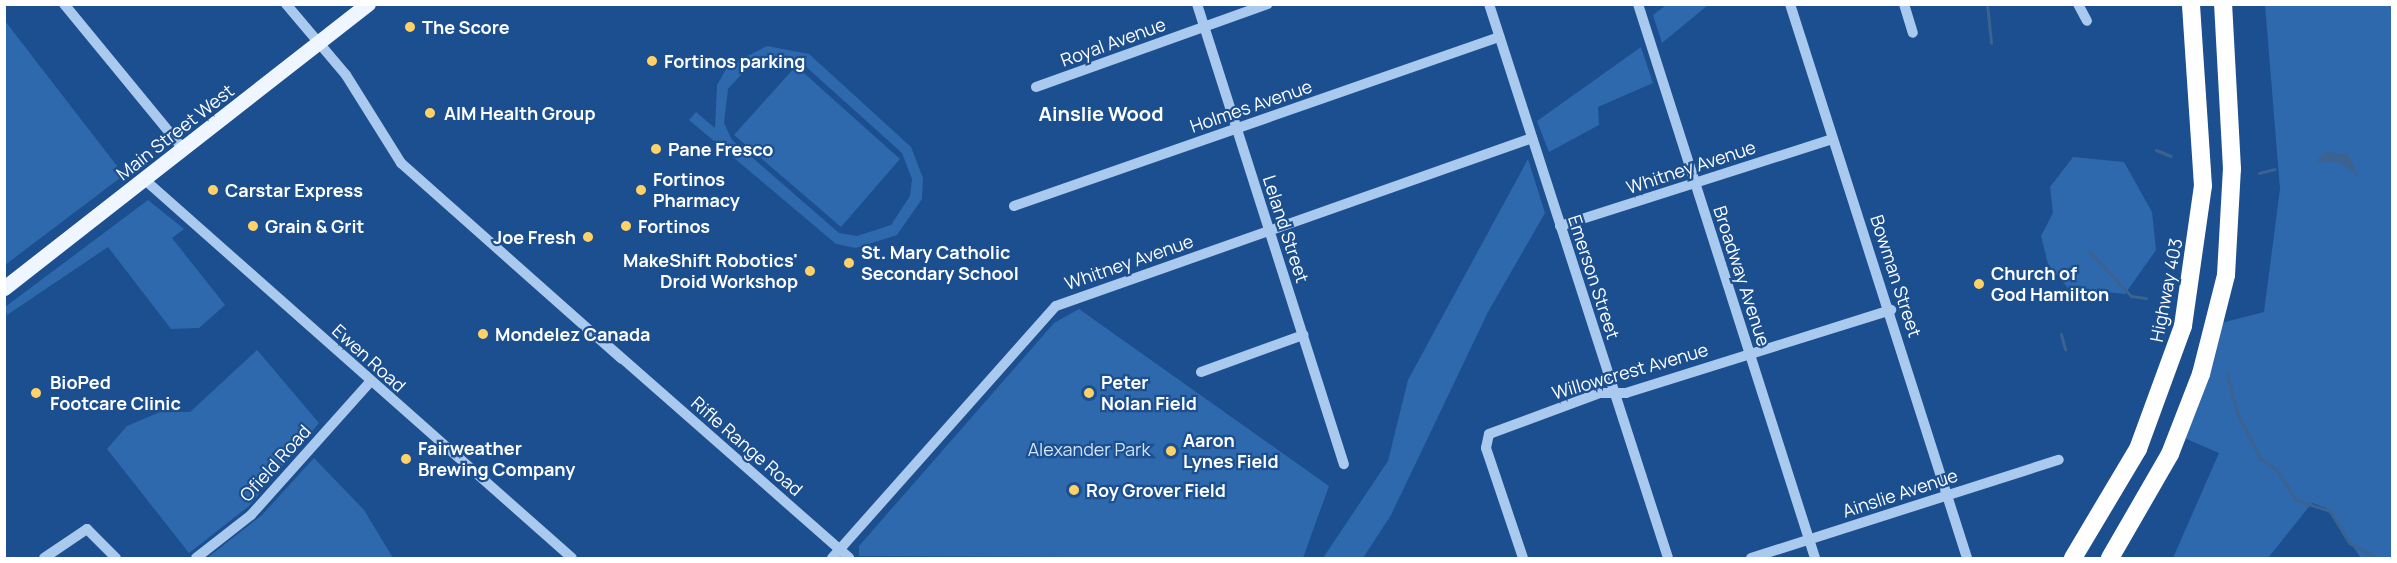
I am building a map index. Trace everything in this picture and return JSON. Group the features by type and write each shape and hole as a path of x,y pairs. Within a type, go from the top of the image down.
{"highway":[{"name":"Highway 403","path":"2073,558 2138,449 2183,326 2203,186 2191,4"},
{"path":"2110,558 2170,454 2201,374 2226,275 2232,169 2223,4"}],"main road":[{"name":"Main Street West","path":"4,288 184,150 368,4"}],"street":[{"path":"64,4 184,150"},
{"name":"Rifle Range Road","path":"286,4 320,42 387,145 422,181 622,358 836,554 849,558"},
{"name":"Leland Street","path":"1197,4 1344,464"},
{"name":"Royal Avenue","path":"1036,87 1268,4"},
{"name":"Emerson Street","path":"1490,4 1668,558"},
{"name":"Broadway Avenue","path":"1638,4 1815,558"},
{"name":"Bowman Street","path":"1790,4 1832,139 1891,310 1968,558"},
{"path":"1904,4 1913,33"},
{"path":"2078,4 2087,21"},
{"name":"Holmes Avenue","path":"1014,206 1499,37"},
{"name":"Whitney Avenue","path":"836,554 1056,306 1532,138"},
{"name":"Whitney Avenue","path":"1560,226 1832,139"},
{"name":"Ewen Road","path":"145,180 370,382 572,558"},
{"name":"Willowcrest Avenue","path":"1523,558 1485,440 1495,431 1891,310"},
{"path":"1201,372 1303,335"},
{"name":"Ofield Road","path":"196,558 251,515 370,382"},
{"name":"Ainslie Avenue","path":"1750,558 2059,460"},
{"path":"44,558 87,529 116,558"}],"green space":[{"path":"1666,5 1708,5 1662,43 1653,15"},
{"path":"2265,5 2392,5 2392,558 2361,558 2326,508 2312,503 2268,558 2173,558 2219,453 2184,438 2221,323 2264,312 2280,189"},
{"path":"5,21 124,175 5,265"},
{"path":"767,46 809,54 911,147 923,178 922,199 897,235 856,248 836,244 689,120 696,112 715,128 717,85 728,66","holes":["785,57 803,64 902,153 912,179 910,196 891,225 857,236 839,233 732,140 724,123 728,89 751,64"]},
{"path":"1641,47 1653,83 1598,107 1599,125 1549,152 1537,121"},
{"path":"796,66 900,159 841,227 734,135"},
{"path":"2073,157 2124,162 2152,212 2156,250 2125,294 2068,288 2048,264 2041,236 2053,213 2050,187"},
{"path":"1528,159 1545,213 1488,312 1391,515 1363,558 1323,558 1388,461 1408,380"},
{"path":"148,200 184,229 172,238 225,305 199,328 171,329 108,247 7,315 5,307"},
{"name":"Alexander Park","path":"1079,309 1329,486 1303,558 859,556 859,546 1054,323"},
{"path":"257,350 319,423 249,506 189,553 107,449 127,426 160,412 190,412"},
{"path":"314,458 364,510 393,558 207,558 262,515"}],"shaded area":[{"path":"2325,152 2348,154 2360,178 2341,163 2316,161"}],"waterway":[{"path":"1987,4 1991,43"},
{"path":"2156,150 2171,156"},
{"path":"2259,173 2275,169"},
{"path":"2089,251 2131,296 2146,298"},
{"path":"2061,334 2065,349"},
{"path":"2227,374 2237,413 2260,458 2276,469 2296,500 2330,511 2349,543 2377,558"}],"place":[{"name":"The Score","path":"410,27"},
{"name":"Fortinos parking","path":"652,61"},
{"name":"AIM Health Group","path":"430,113"},
{"name":"Pane Fresco","path":"656,149"},
{"name":"Carstar Express","path":"213,190"},
{"name":"Fortinos Pharmacy","path":"641,190"},
{"name":"Grain & Grit","path":"253,226"},
{"name":"Fortinos","path":"626,226"},
{"name":"Joe Fresh","path":"588,237"},
{"name":"St. Mary Catholic Secondary School","path":"849,263"},
{"name":"MakeShift Robotics' Droid Workshop","path":"810,271"},
{"name":"Church of God Hamilton","path":"1979,284"},
{"name":"Mondelez Canada","path":"483,334"},
{"name":"BioPed Footcare Clinic","path":"36,393"},
{"name":"Peter Nolan Field","path":"1089,393"},
{"name":"Aaron Lynes Field","path":"1171,451"},
{"name":"Fairweather Brewing Company","path":"406,459"},
{"name":"Roy Grover Field","path":"1074,490"}],"district":[{"name":"Ainslie Wood","path":"1101,113"}]}
